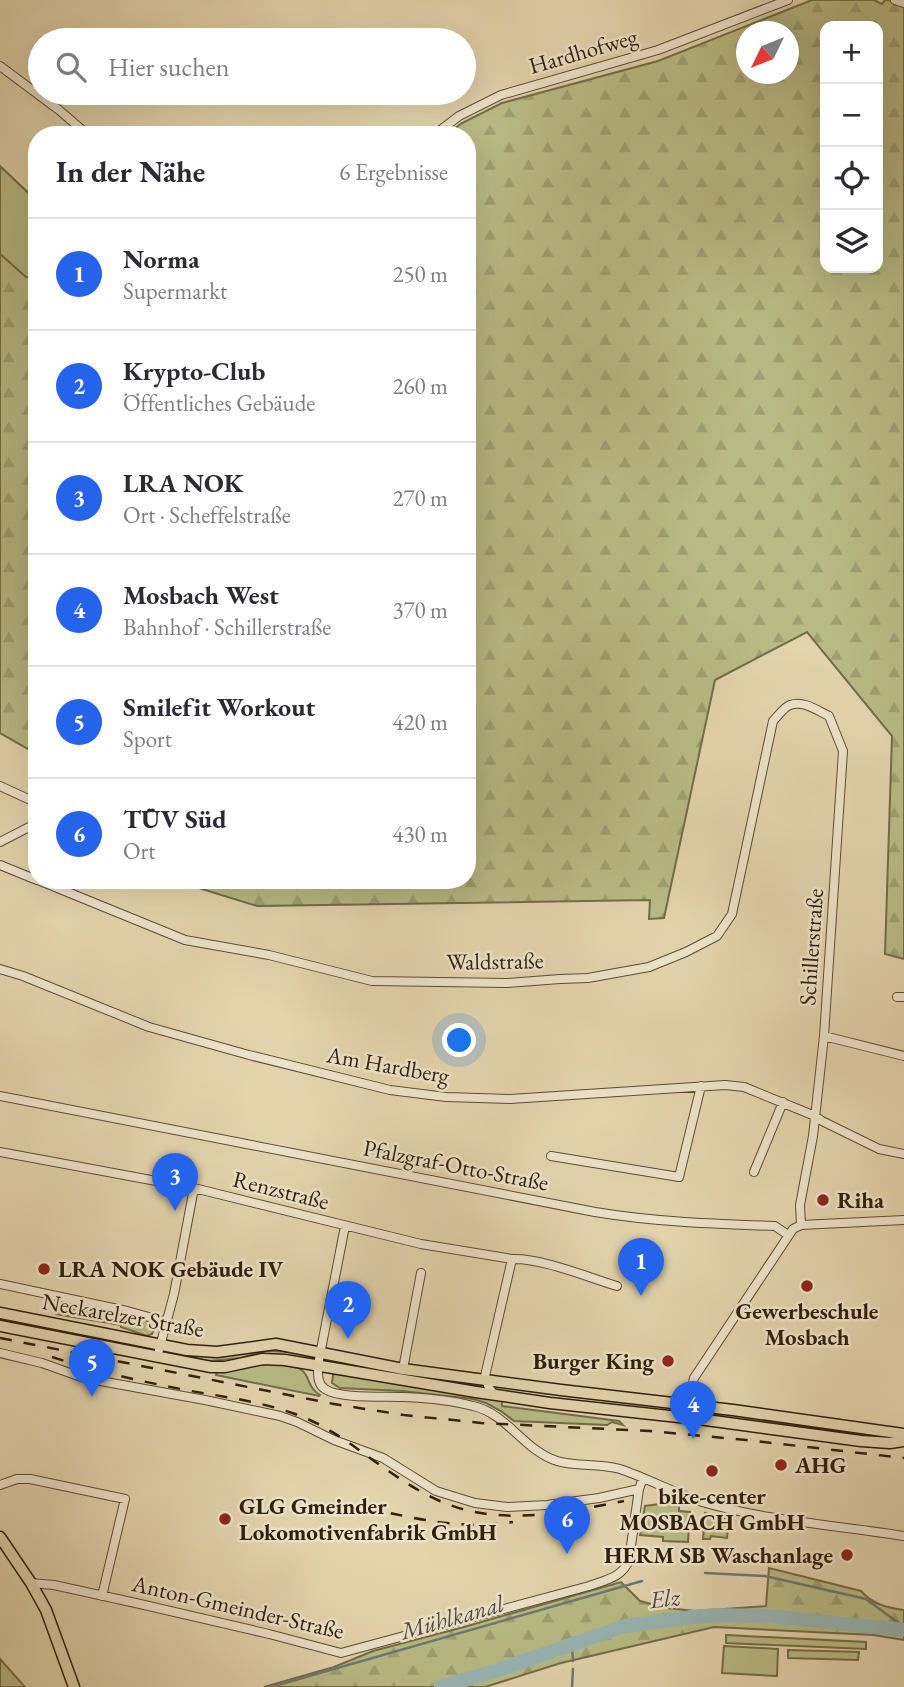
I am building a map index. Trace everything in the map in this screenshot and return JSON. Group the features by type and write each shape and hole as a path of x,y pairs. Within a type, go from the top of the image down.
{"main road":[{"name":"Neckarelzer Straße","path":"0,1313 187,1350 207,1352 276,1344 323,1346 403,1369 904,1434"},
{"path":"0,1326 211,1367 225,1367 263,1359 285,1360 550,1403 860,1441 904,1441"},
{"path":"0,1537 46,1610 74,1687"}],"street":[{"name":"Hardhofweg","path":"446,126 459,116 501,96 657,50 788,0"},
{"path":"895,0 904,3"},
{"path":"0,66 28,87"},
{"path":"53,105 78,126"},
{"name":"Waldstraße","path":"59,889 185,940 269,956 372,981 507,983 588,978 649,967 717,936 732,914 773,721 788,705"},
{"name":"Schillerstraße","path":"788,705 809,706 829,716 844,751 824,1036 816,1116 800,1205 801,1225"},
{"path":"0,786 28,799"},
{"path":"0,842 28,828"},
{"name":"Waldstraße","path":"0,865 28,876"},
{"name":"Am Hardberg","path":"0,969 149,1027 390,1090 446,1097 510,1099 701,1086 744,1087 816,1116 879,1149 904,1154"},
{"path":"824,1036 904,1056"},
{"path":"551,1156 679,1177 701,1086"},
{"name":"Pfalzgraf-Otto-Straße","path":"0,1096 629,1218 677,1223 775,1226 788,1235"},
{"path":"754,1172 783,1102"},
{"name":"Renzstraße","path":"0,1152 194,1188 421,1244 521,1259 617,1286"},
{"path":"157,1358 174,1294 194,1188"},
{"path":"685,1418 694,1378 793,1229 801,1225 904,1220"},
{"path":"345,1226 318,1365 320,1384 328,1391 471,1405 492,1413 533,1448 554,1460 620,1469 699,1501 767,1517 904,1536"},
{"path":"494,1394 485,1376 512,1259"},
{"path":"403,1369 421,1273"},
{"path":"0,1284 167,1322"},
{"path":"0,1353 42,1363 84,1378 280,1416 383,1458 436,1490 475,1503 508,1507 547,1506 639,1489"},
{"name":"Anton-Gmeinder-Straße","path":"31,1583 54,1585 269,1633 341,1653 589,1586 621,1574 629,1560 643,1478"},
{"path":"0,1485 17,1479 30,1479 125,1499 102,1596"}],"green space":[{"path":"812,0 874,0 882,4 885,0 904,0 904,959 885,954 892,736 807,632 715,680 664,918 649,919 650,900 257,906 202,889 476,889 476,126 458,126 502,103 658,61 736,30 736,84 799,84 799,21 759,21"},
{"path":"0,166 28,192 28,278 0,254"},
{"path":"0,254 28,277 28,749 0,733"},
{"path":"56,1306 110,1317 136,1316 150,1321 155,1327 152,1334 147,1336 121,1325 56,1314"},
{"path":"265,1348 290,1352 265,1351 241,1358 210,1361 179,1356 173,1352"},
{"path":"267,1364 299,1368 320,1395 216,1375 217,1371"},
{"path":"337,1373 502,1401 502,1406 619,1421 623,1425 612,1422 607,1425 514,1421 501,1411 473,1399 402,1391 340,1388 332,1383 333,1375"},
{"path":"711,1411 858,1432 861,1435 710,1416"},
{"path":"645,1506 679,1506 679,1511 690,1512 688,1542 663,1541 663,1537 640,1535"},
{"path":"705,1513 729,1519 727,1538 711,1536 710,1539 703,1539"},
{"path":"769,1568 861,1591 881,1605 904,1610 904,1640 873,1635 714,1627 561,1663 485,1687 264,1687 334,1667 373,1651 621,1582 640,1601 667,1608 695,1611 766,1606"},
{"path":"726,1635 866,1642 866,1649 726,1643"},
{"path":"724,1646 778,1649 777,1676 722,1673"},
{"path":"788,1650 859,1652 858,1660 788,1658"},
{"path":"0,1659 25,1687 0,1687"}],"waterway":[{"name":"Mühlkanal","path":"705,1573 765,1576 866,1599 904,1627"},
{"name":"Mühlkanal","path":"271,1687 642,1581"},
{"name":"Elz","path":"441,1687 625,1626 692,1617 768,1616 904,1630"},
{"path":"572,1646 573,1661"},
{"path":"572,1687 573,1669"}],"railway":[{"path":"0,1338 334,1404 404,1415 481,1423 650,1431 904,1458"},
{"path":"52,1357 121,1376 257,1403 295,1414 333,1433 417,1489 466,1510 525,1516 624,1501"},
{"path":"367,1508 457,1524 513,1522"}],"place":[{"name":"Riha","path":"823,1200"},
{"name":"LRA NOK","path":"175,1211"},
{"name":"LRA NOK Gebäude IV","path":"44,1269"},
{"name":"Gewerbeschule Mosbach","path":"807,1286"},
{"name":"Norma","path":"641,1296"},
{"name":"Krypto-Club","path":"348,1339"},
{"name":"Burger King","path":"668,1361"},
{"name":"Smilefit Workout","path":"92,1397"},
{"name":"Mosbach West","path":"693,1439"},
{"name":"AHG","path":"781,1465"},
{"name":"bike-center MOSBACH GmbH","path":"712,1471"},
{"name":"GLG Gmeinder Lokomotivenfabrik GmbH","path":"225,1519"},
{"name":"TÜV Süd","path":"567,1554"},
{"name":"HERM SB Waschanlage","path":"847,1555"}]}
